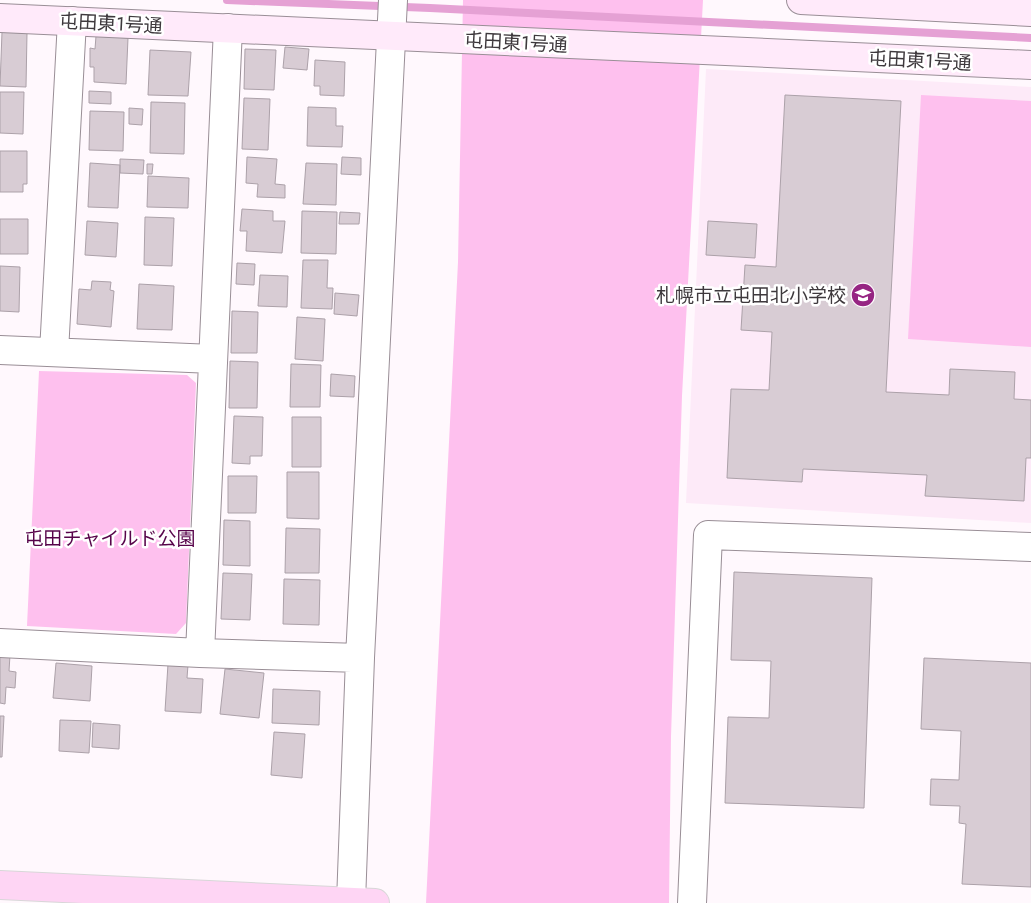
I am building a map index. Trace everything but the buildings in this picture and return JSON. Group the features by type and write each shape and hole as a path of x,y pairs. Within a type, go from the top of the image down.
{"main road":[{"path":"0,885 363,902"}],"street":[{"path":"801,0 1031,12"},
{"name":"屯田東1号通","path":"0,18 228,28 391,18 1031,66"},
{"path":"363,902 360,658 391,18"},
{"path":"54,352 72,21"},
{"path":"200,653 228,28"},
{"path":"0,350 214,359"},
{"path":"692,903 708,535 1031,547"},
{"path":"0,642 200,653 360,658"}],"shaded area":[{"name":"札幌市立屯田北小学校","path":"706,69 1031,87 1031,523 686,503"}],"green space":[{"path":"463,0 703,0 682,396 671,737 669,903 426,903 458,262"},
{"path":"921,95 1031,101 1031,347 908,339"},
{"name":"屯田チャイルド公園","path":"39,371 187,375 196,383 186,623 176,634 27,626"}],"waterway":[{"path":"227,0 430,8 1031,38"}],"place":[{"name":"札幌市立屯田北小学校","path":"863,295"}]}
